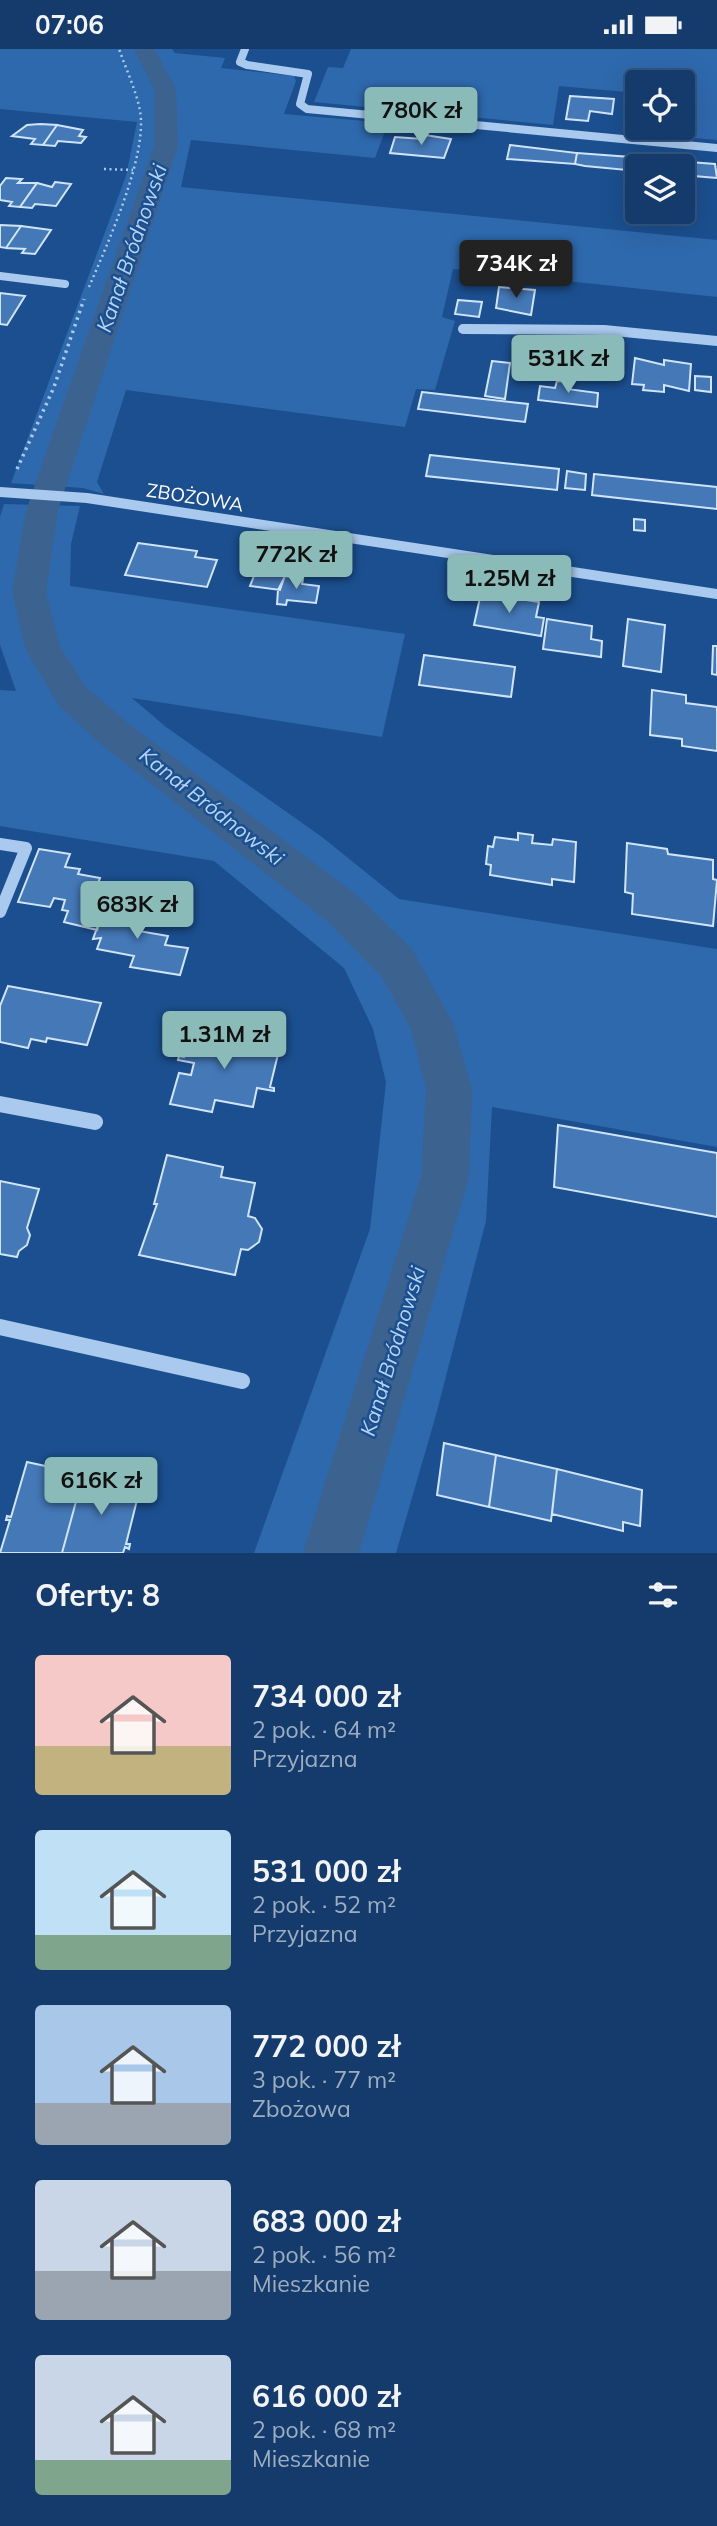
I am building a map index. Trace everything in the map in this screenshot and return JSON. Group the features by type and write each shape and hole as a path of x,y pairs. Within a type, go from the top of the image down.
{"street":[{"path":"245,49 240,62 247,65 308,74 300,104 307,109 717,148"},
{"path":"0,277 65,284"},
{"path":"463,329 604,330 717,341"},
{"name":"ZBOŻOWA","path":"0,492 87,498 717,594"},
{"path":"0,844 26,848 0,912"},
{"path":"0,1104 96,1122"},
{"path":"0,1327 242,1381"}],"path":[{"path":"16,472 54,387 133,170 139,141 139,112 119,49"},
{"path":"104,169 133,170"}],"shaded area":[{"path":"0,49 172,49 175,53 225,58 221,68 294,76 296,81 284,114 388,123 375,158 191,140 181,187 717,240 717,297 453,269 442,317 455,321 435,390 416,389 405,427 126,390 97,482 104,494 83,488 11,483 126,176 137,122 0,109"},
{"path":"351,49 717,49 717,140 695,138 695,70 625,70 625,92 559,86 553,125 314,102 328,67 343,68"},
{"path":"4,504 80,506 71,544 70,586 405,634 382,737 132,698 166,727 322,837 399,899 717,949 717,1147 492,1107 486,1221 436,1415 396,1553 254,1553 370,1229 386,1082 373,1029 344,968 214,861 0,826 0,690 16,691 0,645 0,517"}],"building":[{"path":"570,96 614,99 612,114 590,111 588,121 566,119"},
{"path":"27,125 57,125 43,145 31,144 35,139 12,136"},
{"path":"57,125 83,130 79,136 86,137 81,143 58,141 55,146 43,145"},
{"path":"425,135 451,139 444,158 390,153 395,137 423,139"},
{"path":"510,145 577,153 575,164 507,159"},
{"path":"577,153 625,157 625,170 575,164"},
{"path":"695,162 715,164 717,178 695,176"},
{"path":"6,178 22,179 18,183 37,183 20,207 9,206 12,202 0,200 0,186"},
{"path":"55,182 71,184 56,206 35,204 32,208 20,207 37,183 52,187"},
{"path":"0,225 21,226 6,248 0,247"},
{"path":"21,226 51,230 35,254 22,253 25,249 6,248"},
{"path":"499,287 535,290 531,315 496,308"},
{"path":"0,293 25,296 7,325 0,324"},
{"path":"458,300 482,302 479,317 455,314"},
{"path":"635,358 664,365 664,360 691,364 689,391 664,385 664,392 643,390 644,385 632,384"},
{"path":"492,361 510,363 505,399 485,396"},
{"path":"695,376 711,377 711,392 695,390"},
{"path":"557,381 568,382 567,389 598,393 597,407 538,400 540,386 555,388"},
{"path":"422,392 528,404 525,422 418,409"},
{"path":"430,455 559,469 557,490 426,476"},
{"path":"567,471 586,474 585,490 565,488"},
{"path":"594,474 717,487 717,509 592,495"},
{"path":"634,519 645,520 645,531 634,530"},
{"path":"270,536 297,540 280,590 250,586"},
{"path":"138,543 197,551 195,557 217,560 207,587 125,575"},
{"path":"285,576 303,579 302,584 319,586 316,603 287,600 286,605 277,604 278,590"},
{"path":"481,593 539,602 536,617 544,618 541,636 474,625"},
{"path":"547,619 592,626 591,639 602,641 601,657 543,649"},
{"path":"628,619 665,625 661,672 623,666"},
{"path":"713,646 717,646 717,675 712,674"},
{"path":"424,655 515,667 511,697 419,685"},
{"path":"652,690 686,695 686,703 717,707 717,751 682,746 682,739 650,735"},
{"path":"518,833 533,835 532,843 552,845 553,839 576,842 574,882 552,879 552,885 490,875 491,865 486,864 488,846 493,847 495,837 518,840"},
{"path":"627,843 667,849 668,854 713,860 713,879 717,880 713,926 632,914 633,894 625,892"},
{"path":"39,849 70,854 65,867 80,869 78,874 100,878 95,892 110,894 97,930 64,922 68,911 62,910 65,900 54,898 50,907 18,902"},
{"path":"108,897 133,904 128,918 142,921 139,931 168,936 165,945 188,948 180,975 130,967 134,956 97,949 101,938 93,939"},
{"path":"8,986 101,1003 87,1045 47,1038 46,1042 31,1039 28,1048 0,1042 0,1006"},
{"path":"192,1030 280,1046 270,1087 274,1088 274,1091 257,1088 253,1107 215,1100 212,1112 170,1104 179,1073 191,1075 194,1063 178,1060 179,1056 184,1057"},
{"path":"558,1125 717,1153 717,1217 554,1187"},
{"path":"167,1155 223,1167 221,1177 255,1183 248,1216 255,1218 262,1229 259,1242 248,1250 241,1249 235,1275 139,1255 157,1204 154,1204"},
{"path":"0,1181 39,1189 27,1228 30,1235 27,1245 19,1251 17,1257 0,1254"},
{"path":"444,1443 496,1455 489,1507 437,1495"},
{"path":"496,1455 557,1469 551,1521 489,1507"},
{"path":"27,1462 82,1474 86,1465 62,1553 0,1553 10,1520 6,1520 7,1516 11,1517"},
{"path":"86,1465 85,1475 140,1488 126,1544 130,1544 129,1549 125,1547 123,1553 62,1553"},
{"path":"557,1469 642,1490 640,1526 623,1522 623,1531 552,1514"}],"waterway":[{"name":"Kanał Bródnowski","path":"144,49 165,89 166,146 42,510 29,592 43,650 73,697 116,735 343,909 397,963 431,1023 449,1089 445,1177 331,1553"}]}
